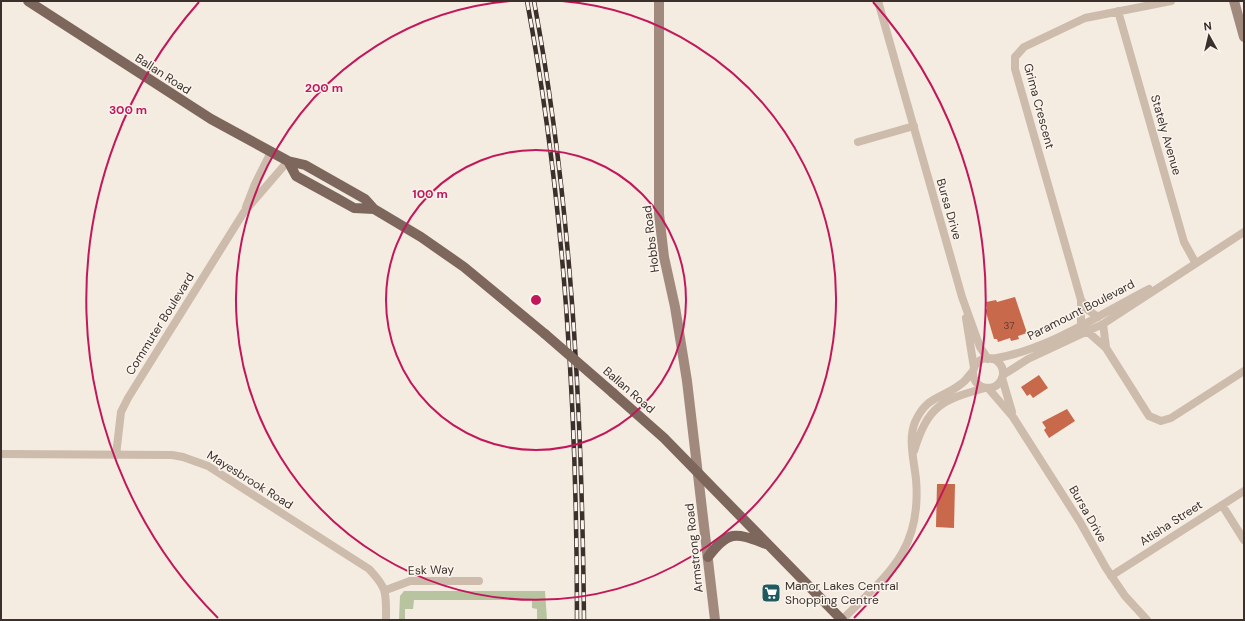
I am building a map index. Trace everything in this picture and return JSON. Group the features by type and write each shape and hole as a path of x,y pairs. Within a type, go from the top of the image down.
{"main road":[{"name":"Ballan Road","path":"28,1 210,119 288,162 305,165 365,199 374,209 422,237 464,267 545,334 664,438 842,620"},
{"name":"Ballan Road","path":"288,162 296,176 354,208 374,209"},
{"path":"708,557 723,540 735,535 743,536 770,546"}],"street":[{"name":"Hobbs Road","path":"659,1 659,214 664,257 682,345 698,472"},
{"name":"Bursa Drive","path":"878,1 962,297 980,348 990,359"},
{"name":"Grima Crescent","path":"1081,326 1081,300 1014,61 1018,53 1024,47 1085,18 1171,1"},
{"path":"1234,1 1244,37"},
{"name":"Stately Avenue","path":"1118,11 1184,242 1195,262"},
{"path":"858,142 914,126"},
{"name":"Commuter Boulevard","path":"244,212 255,184 271,152"},
{"name":"Commuter Boulevard","path":"116,455 121,412 128,398 244,212 288,162"},
{"name":"Paramount Boulevard","path":"1003,376 1028,359 1088,332 1100,321 1178,275 1195,262 1244,232"},
{"name":"Bursa Drive","path":"962,297 974,369"},
{"name":"Grima Crescent","path":"1081,300 1088,310 1100,321"},
{"path":"1100,321 1106,348"},
{"name":"Paramount Boulevard","path":"990,359 1024,352 1081,326 1100,321"},
{"path":"1088,332 1106,348 1146,411 1152,418 1161,421 1171,418 1244,371"},
{"path":"842,620 894,567 911,537 917,506 913,452 912,432 922,411 936,398 961,384 978,362 990,359 999,363 1003,376 995,386 951,398 932,411 920,431 913,452"},
{"path":"974,369 975,380 987,388"},
{"name":"Bursa Drive","path":"1003,376 1013,417"},
{"name":"Bursa Drive","path":"987,388 1013,417 1080,522 1096,554 1125,596 1147,620"},
{"name":"Mayesbrook Road","path":"1,454 183,457 208,466 369,569 381,581 386,590"},
{"name":"Armstrong Road","path":"698,472 715,620"},
{"name":"Atisha Street","path":"1111,576 1244,491"},
{"path":"1222,505 1244,540"},
{"name":"Esk Way","path":"386,590 410,581 479,581"},
{"path":"386,590 386,620"}],"green space":[{"path":"404,591 545,591 547,620 537,620 537,609 532,608 532,600 414,600 413,609 405,609 405,620 399,620 400,596"}],"building":[{"path":"1015,297 1027,333 1018,336 1019,339 1011,341 1010,338 998,342 997,339 994,339 985,309 987,309 986,302 996,300 997,302"},
{"path":"1039,375 1048,388 1033,398 1030,394 1027,396 1021,387"},
{"path":"1067,409 1075,421 1049,438 1044,430 1046,428 1042,422"},
{"path":"937,484 955,484 954,528 936,527"}],"railway":[{"path":"527,1 540,78 560,232 575,465 577,620"},
{"path":"534,1 558,155 566,232 581,464 584,620"}],"place":[{"name":"Manor Lakes Central Shopping Centre","path":"771,593"}]}
